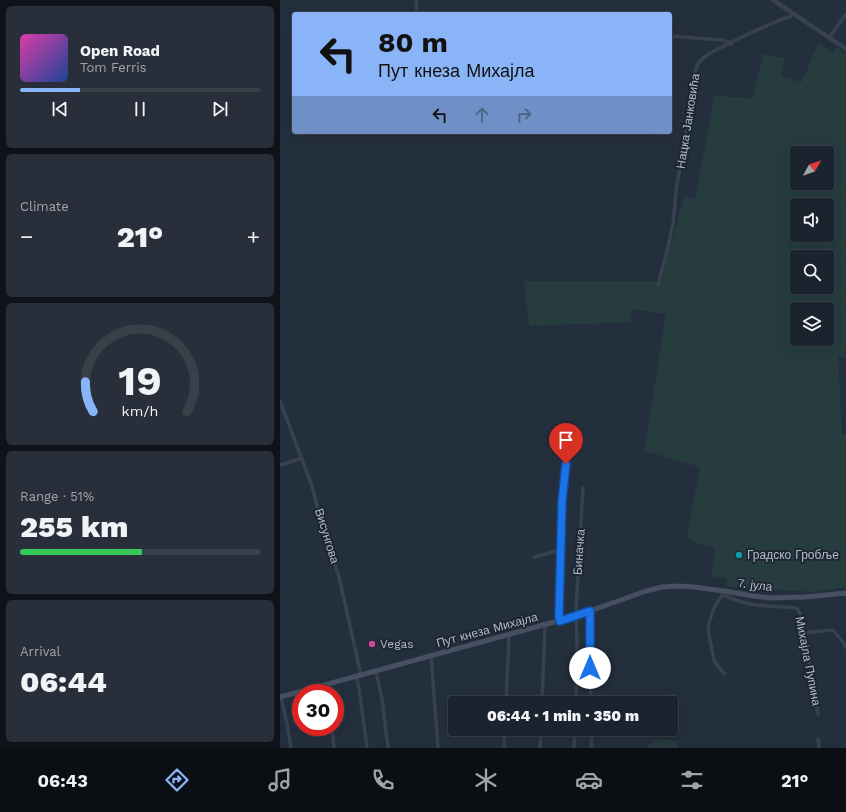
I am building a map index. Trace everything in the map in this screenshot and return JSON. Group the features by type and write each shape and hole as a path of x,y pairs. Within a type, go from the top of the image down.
{"main road":[{"name":"7. јула","path":"663,587 688,586 723,593 770,598 805,597 846,592"},
{"name":"Пут кнеза Михајла","path":"329,684 560,621 646,591 663,587"},
{"name":"Пут кнеза Михајла","path":"280,697 292,694"}],"street":[{"path":"416,0 417,12"},
{"path":"773,0 846,49"},
{"name":"Нацка Јанковића","path":"658,284 672,230 677,184 685,147 690,105 697,66 703,58 710,53 731,44 746,35 790,17 792,13"},
{"path":"829,38 846,14"},
{"path":"672,36 722,40 731,44"},
{"name":"Висунгова","path":"280,401 312,486 320,518 339,577 358,676 367,748"},
{"path":"280,465 302,458"},
{"path":"560,621 562,501 566,464"},
{"name":"Биначка","path":"576,696 576,611 583,488"},
{"path":"534,558 561,550"},
{"path":"723,593 714,608 708,626 714,660 725,674"},
{"name":"Михајла Пупина","path":"723,593 742,602 755,605 797,608 800,614 804,633 818,714"},
{"path":"590,611 591,696"},
{"path":"542,696 544,625"},
{"path":"804,633 833,630 846,648"},
{"path":"506,696 509,635"},
{"path":"431,656 438,748"},
{"path":"376,671 382,699 388,748"},
{"path":"280,697 291,748"},
{"path":"333,736 334,748"},
{"path":"504,748 505,736"},
{"path":"540,748 541,736"},
{"path":"574,748 575,736"},
{"path":"591,748 592,736"},
{"path":"818,739 820,748"}],"green space":[{"path":"818,43 832,53 837,47 846,54 846,357 838,357 842,434 846,434 846,587 815,592 727,587 727,579 711,576 715,548 694,542 687,537 700,467 644,451 666,314 632,309 631,322 529,326 524,281 661,281 684,196 695,200 714,95 753,99 763,54 785,58 781,77 802,82"},
{"path":"656,739 676,741 678,748 647,748"}],"place":[{"name":"Градско Гробље","path":"739,555"},
{"name":"Vegas","path":"372,644"}],"route":[{"path":"566,464 562,501 559,616 560,621 590,611 590,668"}]}
